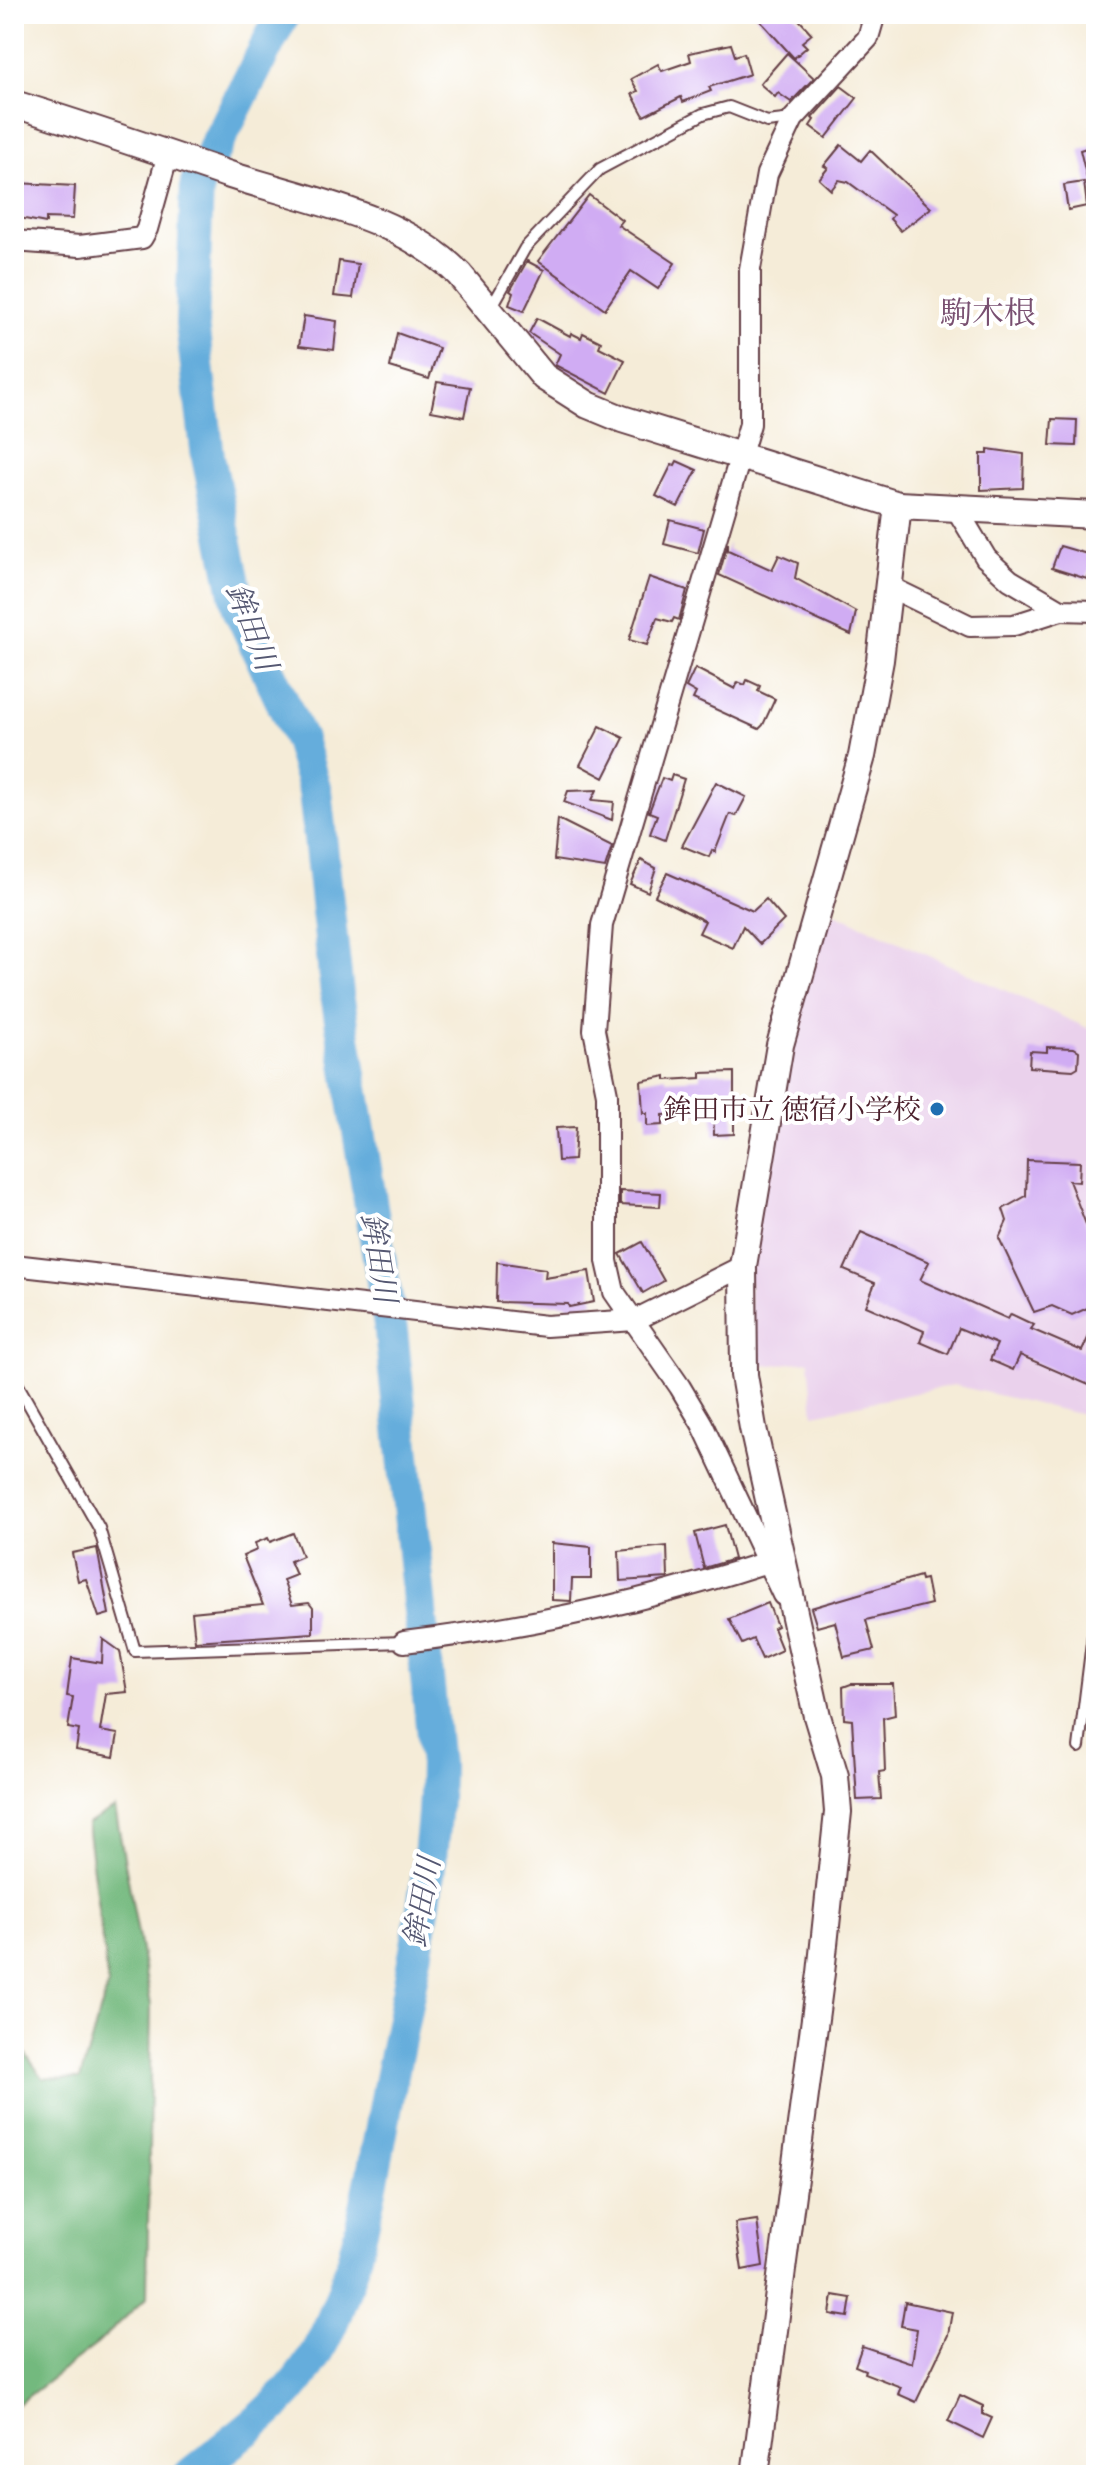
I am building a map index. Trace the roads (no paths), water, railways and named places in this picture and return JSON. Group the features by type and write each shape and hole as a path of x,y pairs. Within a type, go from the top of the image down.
{"street":[{"path":"795,1621 702,1424 614,1292 607,1261 607,1094 594,1030 602,925 750,424 753,393 750,269 756,219 767,174 793,119 868,38 875,14"},
{"path":"14,104 406,235 443,258 490,310 530,362 561,391 622,419 898,505 1096,515"},
{"path":"14,241 80,246 142,238 176,157"},
{"path":"755,2475 816,2020 838,1812 835,1776 772,1526 744,1375 743,1266 780,1045 862,756 880,660 898,505"},
{"path":"956,508 986,558 1010,580 1061,610"},
{"path":"888,586 970,626 1014,625 1061,610 1096,611"},
{"path":"14,1265 546,1326 635,1320 743,1266"},
{"path":"404,1642 529,1625 674,1593 767,1562"}],"lane":[{"path":"490,310 512,265 525,248 600,169 703,114 729,107 767,122 793,119"},
{"path":"1096,1192 1096,1220"},
{"path":"14,1378 99,1528 135,1651 404,1642"},
{"path":"1079,1747 1096,1610"}],"waterway":[{"name":"鉾田川","path":"190,2475 253,2426 295,2384 324,2340 338,2307 369,2196 420,1928 435,1805 436,1764 391,1331 337,994 315,791 300,740 239,608 208,457 192,324 197,183 283,14"}],"place":[{"name":"鉾田市立 徳宿小学校","path":"937,1109"}],"district":[{"name":"駒木根","path":"988,313"}]}
